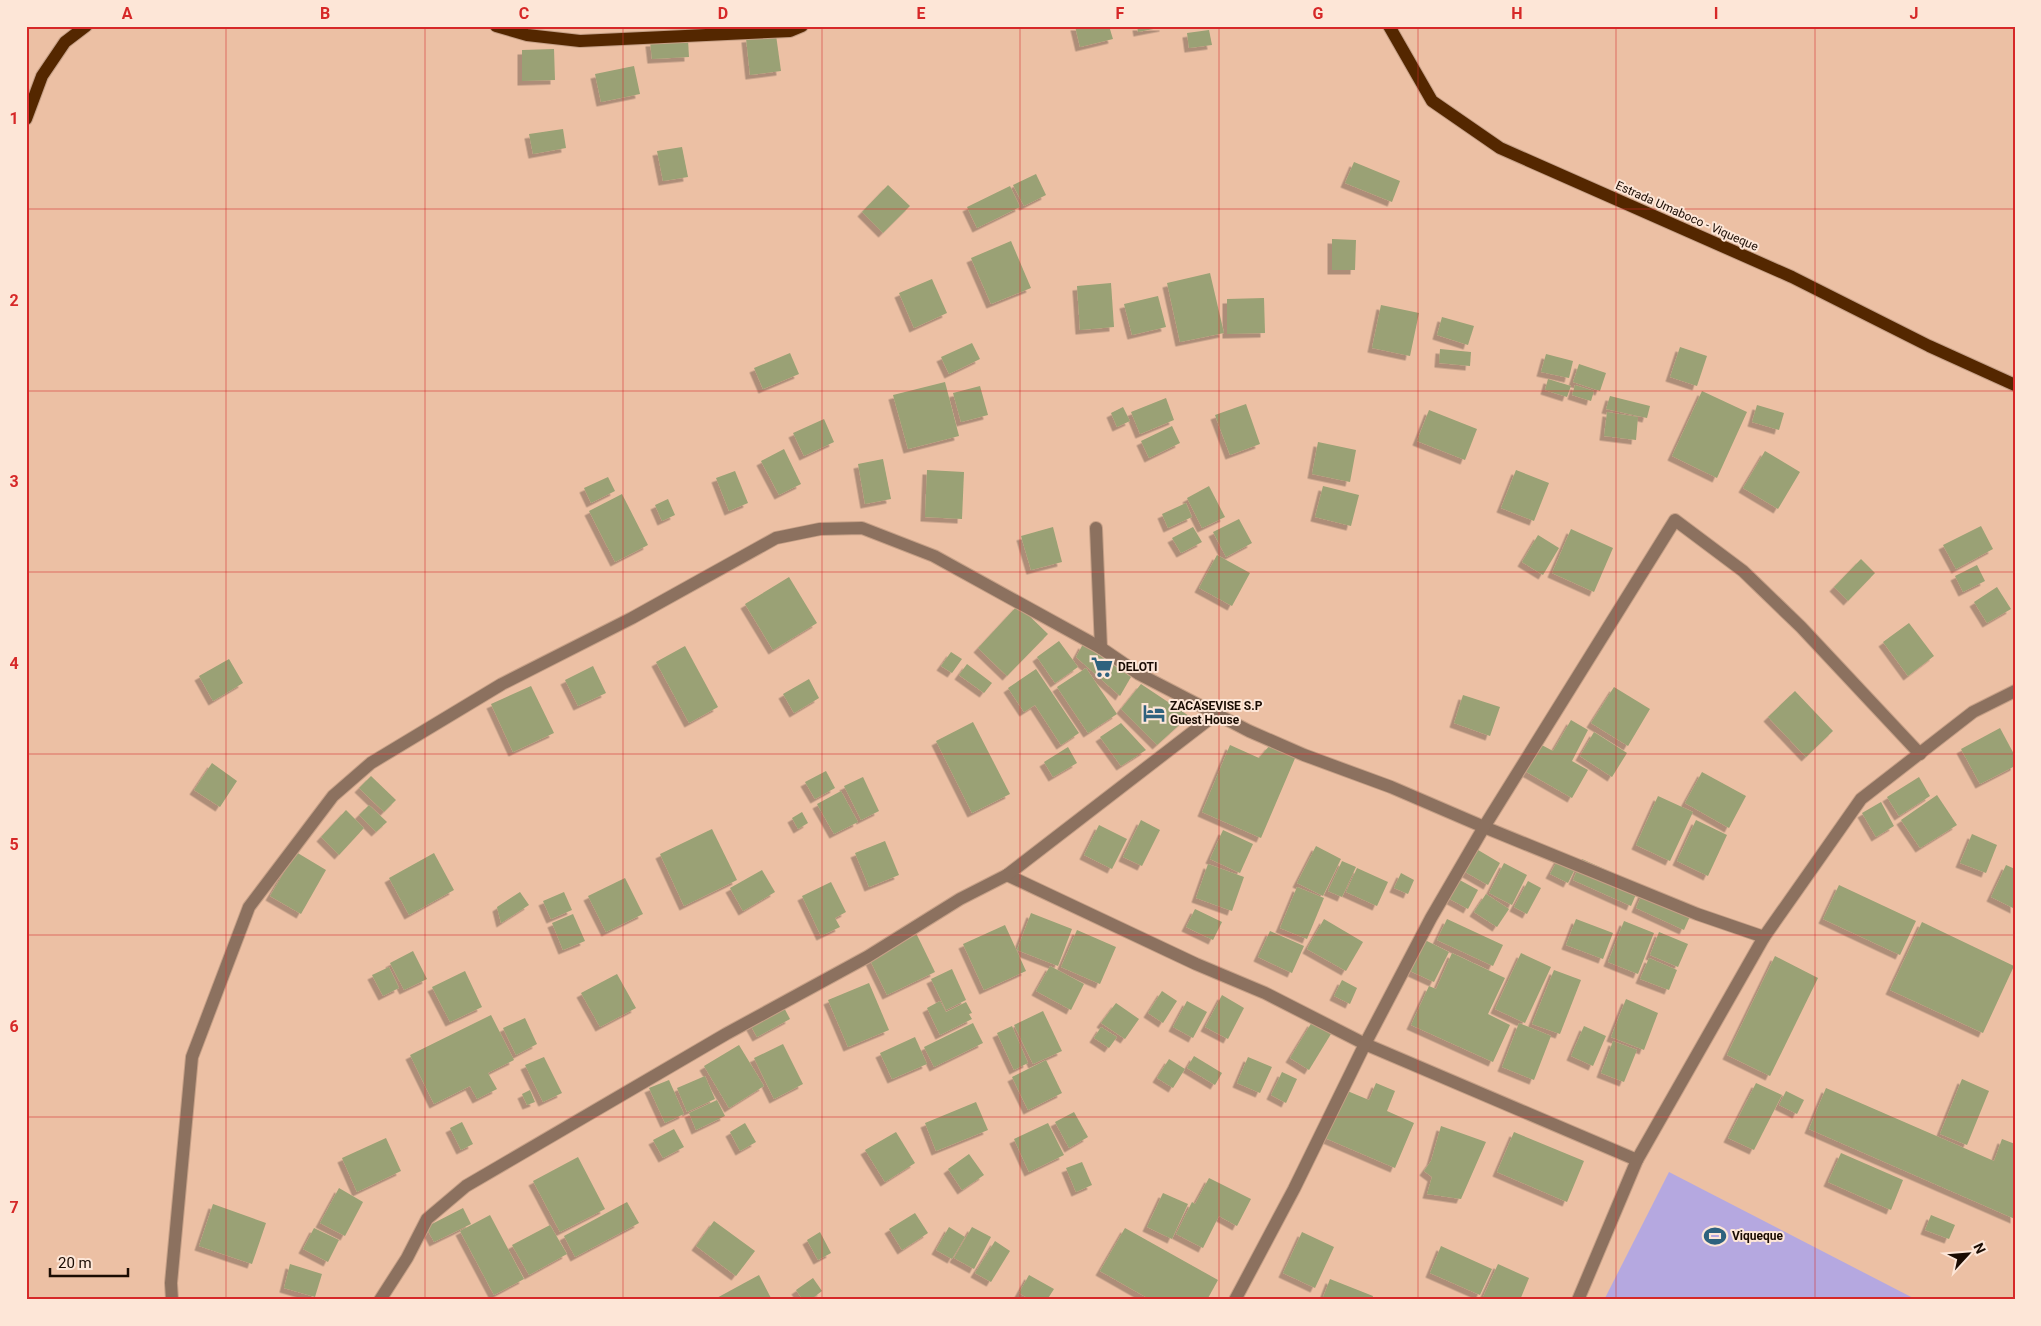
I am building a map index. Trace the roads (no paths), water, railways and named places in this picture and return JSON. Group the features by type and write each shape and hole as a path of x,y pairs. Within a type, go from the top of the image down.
{"main road":[{"path":"26,119 42,76 65,42 86,26"},
{"path":"496,26 527,35 580,41 790,31 802,26"},
{"name":"Estrada Umaboco - Viqueque","path":"1389,26 1432,101 1500,148 1792,277 1929,346 2015,384"}],"street":[{"path":"1236,1300 1294,1189 1364,1044 1431,918 1484,827 1675,520 1743,571 1801,627 1920,754"},
{"path":"172,1300 171,1283 192,1057 249,907 333,796 371,763 502,684 632,618 776,538 820,529 862,528 934,556 1101,648 1139,674 1249,732 1304,755 1391,787 1696,914 1764,937"},
{"path":"1096,528 1101,648"},
{"path":"1578,1300 1637,1160 1764,937 1861,799 1973,712 2015,691"},
{"path":"380,1300 407,1258 427,1219 466,1186 726,1034 867,957 960,899 1007,875 1216,714"},
{"path":"1007,875 1196,964 1265,992 1364,1044 1637,1160"}],"place":[{"name":"DELOTI","path":"1102,667"},
{"name":"ZACASEVISE S.P Guest House","path":"1154,713"},
{"name":"Viqueque","path":"1715,1236"}]}
